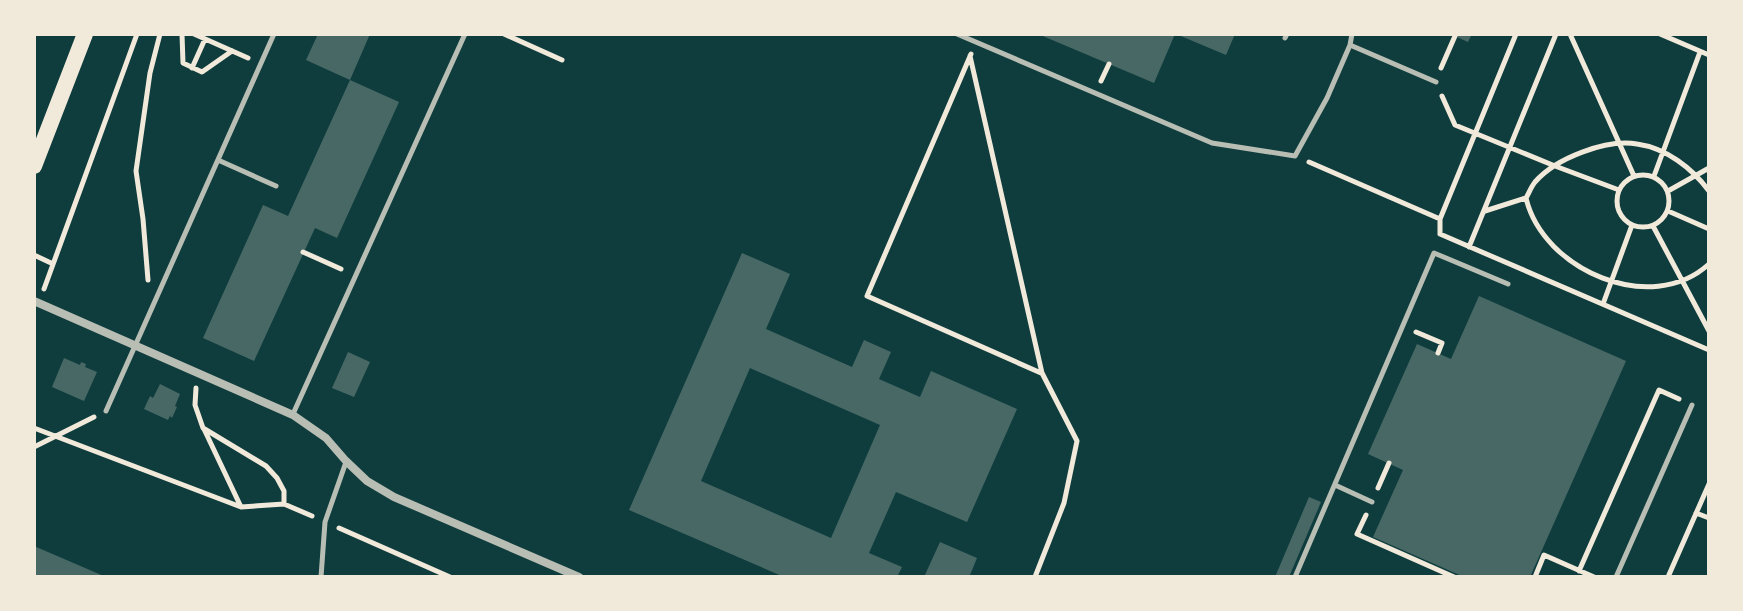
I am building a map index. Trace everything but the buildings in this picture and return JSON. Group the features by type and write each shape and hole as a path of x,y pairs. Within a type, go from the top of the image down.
{"main road":[{"path":"34,166 85,34"}],"street":[{"path":"37,302 293,415 326,438 367,481 394,497 579,577"}],"lane":[{"path":"106,411 274,34"},
{"path":"293,415 465,34"},
{"path":"957,34 1212,143 1295,156 1327,98 1352,34"},
{"path":"1350,45 1436,82"},
{"path":"218,160 276,186"},
{"path":"1295,577 1434,253 1508,284"},
{"path":"1616,577 1692,405"},
{"path":"321,577 325,522 346,461"},
{"path":"1335,485 1372,502"}],"path":[{"path":"37,302 137,34"},
{"path":"150,313 136,171 150,73 160,34"},
{"path":"182,34 183,63 202,72 232,51"},
{"path":"194,34 261,64"},
{"path":"504,34 562,60"},
{"path":"1516,34 1440,219 1440,234 1709,350"},
{"path":"1469,247 1556,34"},
{"path":"1570,34 1634,176"},
{"path":"1660,34 1709,55"},
{"path":"1455,36 1436,82 1455,125 1619,190"},
{"path":"192,68 205,39"},
{"path":"1654,176 1700,52"},
{"path":"1035,577 1064,503 1077,441 1042,373 970,55 867,296 1042,373"},
{"path":"1101,83 1109,64"},
{"path":"1483,211 1526,198 1535,183 1555,166 1576,155 1619,143 1639,144 1663,152 1695,174 1709,191"},
{"path":"1295,156 1440,219"},
{"path":"1668,191 1709,168"},
{"path":"1634,176 1654,176 1663,182 1668,191 1668,211 1653,226 1632,225 1618,210 1619,190 1625,181 1634,176"},
{"path":"1526,198 1529,213 1561,253 1585,270 1612,281 1632,286 1659,287 1683,281 1709,264"},
{"path":"1668,211 1709,229"},
{"path":"1603,304 1632,225"},
{"path":"1653,226 1709,331"},
{"path":"303,252 341,269"},
{"path":"34,255 52,263"},
{"path":"1403,326 1442,343 1438,353"},
{"path":"196,372 195,405 241,507"},
{"path":"1579,571 1659,390 1692,405"},
{"path":"34,447 106,411"},
{"path":"34,428 241,507 284,504 450,577"},
{"path":"203,428 266,466 284,491 284,504"},
{"path":"1389,463 1357,534 1454,577"},
{"path":"1668,577 1709,484"},
{"path":"1696,513 1709,518"},
{"path":"1535,577 1544,555 1594,577"}]}
